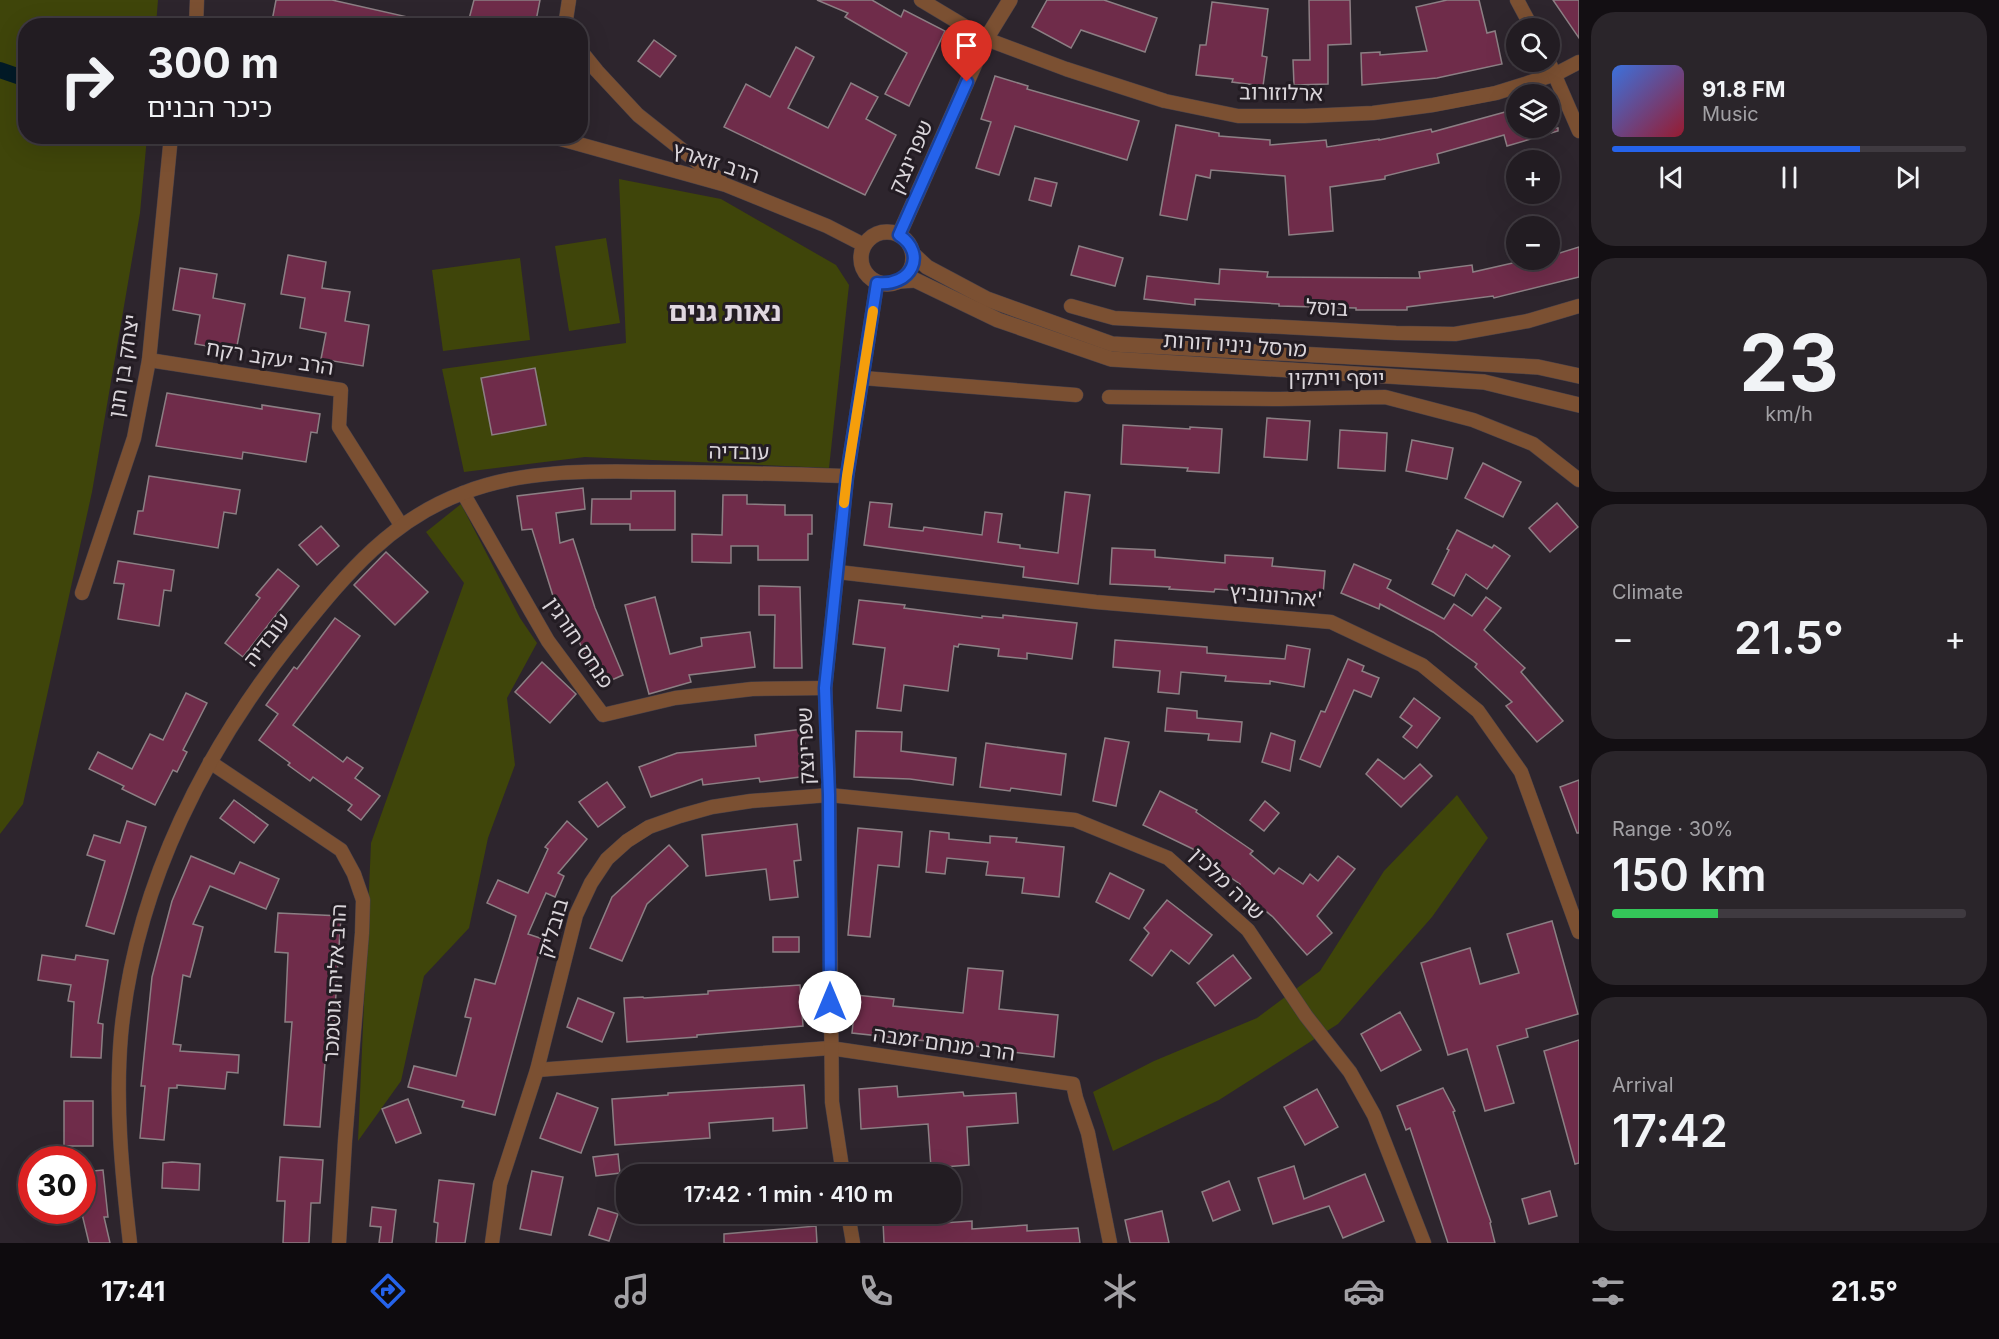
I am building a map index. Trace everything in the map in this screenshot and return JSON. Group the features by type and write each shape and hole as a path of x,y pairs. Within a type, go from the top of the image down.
{"street":[{"path":"196,18 197,0"},
{"path":"566,18 569,0"},
{"name":"ארלוזורוב","path":"921,0 986,39 1066,69 1166,101 1239,116 1373,113 1433,105 1496,93 1544,72"},
{"name":"שפרינצק","path":"899,235 986,39 1010,0"},
{"path":"1517,0 1527,18"},
{"path":"588,59 638,115 726,184"},
{"name":"ארלוזורוב","path":"1560,66 1579,62"},
{"path":"1555,72 1579,131"},
{"name":"יצחק בן חנן","path":"82,593 134,438 149,360 170,144"},
{"name":"הרב זוארץ","path":"579,144 726,184 827,226 864,245"},
{"path":"889,232 899,235 905,239 913,254 911,269 900,281 889,285 877,283 864,272 861,254 864,245 879,233 889,232"},
{"name":"מרסל ניניו דורות","path":"913,254 927,267 987,299 1112,344 1538,368 1579,376"},
{"name":"מרסל ניניו דורות","path":"900,281 915,280 998,320 1111,359 1484,382 1579,405"},
{"name":"שפרינצק","path":"841,1164 832,1102 830,1048 829,795 825,688 847,476 877,283"},
{"name":"בוסל","path":"1071,306 1114,318 1455,334 1528,321 1579,306"},
{"name":"הרב יעקב רקח","path":"149,360 341,390 339,427 400,525"},
{"path":"863,378 1076,395"},
{"name":"יוסף ויתקין","path":"1109,397 1280,399 1385,397 1473,420 1533,444 1579,480"},
{"name":"עובדיה","path":"130,1243 123,1183 120,1109 121,1035 131,970 152,890 177,826 210,762 269,669 357,564 400,525 429,508 492,483 592,471 847,476"},
{"name":"פנחס חורגין","path":"463,493 548,641 603,715 686,696 752,689 825,688"},
{"name":"אהרונוביץ'","path":"838,572 1096,602 1331,622 1422,665 1478,711 1521,772 1579,932"},
{"name":"הרב אליהו גוטמכר","path":"210,762 341,850 354,874 363,900 339,1243"},
{"name":"בובליק","path":"492,1243 500,1184 537,1070 576,915 591,883 614,853 649,826 712,807 751,801 829,795"},
{"name":"שרה מלכין","path":"829,795 1075,820 1168,858 1248,930 1306,1016 1350,1072 1374,1115 1424,1243"},
{"name":"הרב מנחם זמבה","path":"537,1070 830,1048 1073,1084 1088,1133 1110,1243"},
{"path":"850,1224 853,1243"}],"green space":[{"path":"0,0 158,0 157,18 18,18 18,144 146,144 140,213 92,492 23,804 0,834"},
{"path":"619,179 721,199 836,265 849,285 829,468 585,457 464,472 442,369 626,343"},
{"path":"606,238 620,323 569,331 555,246"},
{"path":"520,258 530,340 443,351 432,270"},
{"path":"461,504 520,618 537,643 507,698 515,765 488,838 469,928 424,976 401,1081 358,1141 371,843 464,583 426,532"},
{"path":"1457,795 1488,838 1432,917 1338,1024 1219,1100 1113,1151 1093,1092 1154,1061 1257,1018 1320,971 1384,871"}],"building":[{"path":"276,0 332,0 412,18 273,18"},
{"path":"474,0 540,0 537,18 469,18"},
{"path":"817,0 872,0 901,17 904,10 945,31 909,106 885,94 907,53 845,17 848,13"},
{"path":"1047,0 1104,0 1157,18 1145,52 1081,30 1071,48 1032,27"},
{"path":"1309,0 1350,0 1351,44 1328,45 1328,84 1294,85 1293,60 1310,60"},
{"path":"1447,0 1479,0 1487,33 1495,31 1502,64 1437,78 1362,85 1361,53 1380,52 1380,55 1427,51 1416,7"},
{"path":"1553,0 1579,0 1579,38"},
{"path":"1212,2 1268,9 1262,56 1267,57 1263,86 1232,82 1233,79 1196,75 1200,45 1206,45"},
{"path":"654,40 676,56 660,77 638,61"},
{"path":"796,47 814,57 788,108 828,128 851,83 878,97 866,119 896,135 865,195 724,127 746,84 770,97"},
{"path":"995,76 1028,86 1027,89 1139,121 1127,160 1015,126 999,175 976,168 991,122 981,119"},
{"path":"1506,112 1506,138 1534,138 1507,146 1504,135 1437,154 1439,163 1385,176 1385,179 1330,187 1333,231 1289,235 1285,176 1211,170 1210,178 1196,175 1187,220 1160,215 1176,125 1219,133 1219,136 1270,140 1270,145 1326,140 1327,147 1379,140 1431,129 1432,132"},
{"path":"1035,178 1057,183 1051,206 1029,200"},
{"path":"1079,246 1123,258 1115,286 1071,275"},
{"path":"1579,247 1579,277 1494,298 1493,296 1407,307 1407,310 1356,310 1356,308 1279,306 1279,304 1195,299 1195,305 1144,299 1147,276 1219,284 1220,269 1268,272 1267,277 1420,278 1419,272 1472,265 1473,272 1506,265 1506,270 1560,270 1560,253"},
{"path":"288,255 326,262 322,288 350,292 345,321 369,325 363,366 321,359 326,333 300,328 305,298 281,294"},
{"path":"180,268 217,274 213,298 245,304 236,351 195,344 200,315 173,310"},
{"path":"535,368 546,425 492,435 481,378"},
{"path":"167,393 262,409 262,405 320,414 317,433 311,432 306,462 243,452 242,459 156,446"},
{"path":"1267,418 1310,421 1307,460 1264,457"},
{"path":"1123,425 1222,429 1219,473 1187,471 1188,468 1121,464"},
{"path":"1340,430 1387,433 1385,471 1338,468"},
{"path":"1412,440 1453,448 1447,479 1406,471"},
{"path":"1483,463 1521,482 1503,517 1465,498"},
{"path":"149,476 240,490 236,514 224,512 218,548 134,534 138,511 143,511"},
{"path":"583,488 585,509 556,513 560,543 573,539 595,608 623,675 598,686 567,613 559,615 532,529 522,530 517,496"},
{"path":"631,491 675,491 675,530 630,530 630,524 591,524 592,499 631,499"},
{"path":"1065,492 1090,495 1078,584 1023,577 1024,567 864,545 870,502 892,504 889,527 923,531 924,527 982,535 985,512 1002,514 998,542 1020,545 1020,548 1058,553"},
{"path":"723,495 747,495 747,504 785,505 785,515 812,515 812,534 808,534 808,560 758,560 758,546 731,546 731,563 692,562 692,534 722,535"},
{"path":"1557,503 1578,527 1550,552 1529,528"},
{"path":"321,526 339,546 317,565 299,545"},
{"path":"1457,530 1492,548 1494,545 1510,556 1487,589 1466,574 1454,596 1432,584"},
{"path":"1112,548 1155,550 1155,557 1225,563 1225,555 1273,558 1272,566 1325,571 1323,595 1270,590 1270,593 1215,589 1214,592 1110,584"},
{"path":"386,552 428,592 395,625 354,585"},
{"path":"118,561 174,570 171,591 164,590 159,626 118,619 124,584 114,583"},
{"path":"1354,564 1391,580 1387,588 1444,619 1454,604 1472,616 1486,597 1501,608 1484,630 1525,668 1521,672 1563,721 1537,742 1506,706 1512,702 1475,667 1477,664 1433,632 1380,604 1379,609 1341,593"},
{"path":"278,569 299,586 243,657 225,643 260,598 256,595"},
{"path":"759,586 800,587 802,668 774,668 775,615 759,615"},
{"path":"655,597 670,654 702,646 701,638 750,632 755,667 689,675 691,682 649,694 625,605"},
{"path":"859,600 982,618 982,616 1003,618 1003,615 1077,623 1072,659 1027,653 1027,659 998,656 999,649 959,644 958,647 954,646 948,691 904,685 901,711 877,708 885,648 853,644"},
{"path":"335,618 360,636 293,725 343,762 347,757 363,768 355,778 380,796 361,820 348,810 352,805 313,777 310,781 259,740 278,714 266,705 294,667 297,669"},
{"path":"1115,640 1207,647 1207,653 1285,659 1287,645 1310,649 1304,687 1270,681 1270,684 1225,681 1226,676 1181,672 1179,694 1158,692 1160,671 1113,667"},
{"path":"1348,659 1364,666 1362,671 1379,678 1371,697 1354,690 1320,767 1300,759 1321,711 1325,712"},
{"path":"542,662 576,694 550,723 515,692"},
{"path":"186,693 207,703 183,750 187,752 177,772 173,770 155,805 122,789 124,786 89,769 98,752 132,769 150,734 163,740"},
{"path":"1414,698 1440,718 1417,748 1403,737 1412,726 1400,717"},
{"path":"1167,708 1197,711 1197,718 1242,722 1240,742 1208,740 1209,734 1165,731"},
{"path":"803,729 808,776 760,782 759,778 703,785 702,779 651,797 639,767 677,753 756,746 755,735"},
{"path":"856,731 902,732 901,751 956,758 953,785 910,779 854,777"},
{"path":"1271,733 1295,741 1290,771 1262,762"},
{"path":"1105,738 1129,742 1116,806 1093,801"},
{"path":"986,743 1066,754 1061,795 1011,788 1010,791 980,787"},
{"path":"1378,759 1404,779 1420,764 1432,776 1401,807 1366,774"},
{"path":"1579,780 1579,833 1577,833 1560,787"},
{"path":"607,782 625,807 598,827 579,802"},
{"path":"1160,791 1197,810 1196,812 1253,851 1250,854 1274,874 1279,868 1303,884 1310,874 1318,881 1338,856 1355,869 1317,916 1332,933 1307,955 1273,917 1237,887 1240,884 1194,853 1195,850 1143,825"},
{"path":"234,800 268,825 254,843 220,818"},
{"path":"1265,801 1279,813 1264,831 1250,820"},
{"path":"127,821 146,827 114,934 86,926 105,861 87,855 94,835 120,843"},
{"path":"567,821 587,839 558,873 564,876 555,897 546,893 528,934 543,939 495,1115 462,1107 464,1101 408,1087 414,1066 456,1076 471,1018 465,1017 475,979 495,984 516,916 487,903 498,880 528,893 548,849 545,847"},
{"path":"797,824 801,860 794,861 798,897 770,900 766,869 706,876 702,835"},
{"path":"858,828 902,832 899,867 878,865 870,937 848,935"},
{"path":"930,831 949,833 949,839 990,843 990,836 1017,838 1016,842 1064,847 1059,897 1022,893 1024,878 986,875 988,862 947,858 945,874 926,872"},
{"path":"669,845 688,866 647,904 622,961 590,948 612,897"},
{"path":"191,856 234,874 240,862 279,879 266,909 210,886 193,924 203,927 190,977 183,975 173,1044 181,1045 180,1051 239,1055 238,1073 227,1072 225,1089 177,1085 177,1088 169,1088 164,1140 140,1138 145,1086 141,1086 152,977 172,901"},
{"path":"1110,873 1144,890 1129,919 1096,902"},
{"path":"1167,900 1212,935 1189,964 1171,950 1152,976 1130,960 1149,933 1144,928"},
{"path":"278,913 341,916 334,1025 328,1025 320,1127 284,1125 292,1022 285,1022 288,953 275,952"},
{"path":"1552,921 1578,1014 1526,1029 1528,1037 1497,1046 1514,1103 1485,1111 1467,1049 1448,1055 1421,963 1470,948 1480,984 1519,973 1507,934"},
{"path":"773,937 799,937 799,952 773,952"},
{"path":"42,955 75,960 76,955 108,960 98,1023 103,1024 101,1058 71,1057 74,1002 68,1001 71,985 38,980"},
{"path":"1233,955 1251,978 1215,1006 1197,983"},
{"path":"968,968 1003,971 999,1009 1058,1015 1054,1057 1011,1052 1011,1050 852,1033 856,995 894,999 893,1006 963,1013"},
{"path":"800,985 803,1026 627,1042 624,998 708,994 708,991"},
{"path":"578,998 614,1013 602,1042 567,1027"},
{"path":"1400,1012 1421,1050 1381,1071 1361,1034"},
{"path":"1579,1040 1579,1163 1575,1164 1544,1051"},
{"path":"804,1085 807,1128 773,1131 773,1118 709,1123 710,1138 615,1145 612,1099 668,1095 668,1093"},
{"path":"897,1086 898,1097 963,1092 964,1096 1016,1093 1018,1123 967,1127 969,1165 931,1164 928,1124 861,1129 859,1089"},
{"path":"1443,1088 1455,1111 1453,1112 1491,1222 1495,1243 1448,1243 1410,1128 1406,1130 1397,1106"},
{"path":"1317,1089 1338,1127 1305,1145 1284,1107"},
{"path":"557,1093 598,1108 581,1153 540,1138"},
{"path":"408,1099 421,1133 396,1143 382,1109"},
{"path":"64,1101 93,1101 93,1146 64,1146"},
{"path":"618,1154 619,1164 616,1164 616,1174 596,1176 593,1157"},
{"path":"280,1157 323,1160 320,1203 311,1203 309,1243 283,1243 285,1201 277,1201"},
{"path":"163,1163 200,1164 199,1190 162,1188"},
{"path":"1294,1166 1304,1199 1365,1174 1384,1221 1343,1238 1329,1206 1273,1224 1258,1178"},
{"path":"103,1170 108,1217 104,1217 110,1243 89,1243 84,1224 96,1224 96,1171"},
{"path":"532,1171 563,1177 551,1235 520,1229"},
{"path":"439,1180 474,1184 465,1243 436,1243 438,1223 434,1222"},
{"path":"1229,1181 1240,1210 1213,1221 1202,1192"},
{"path":"1550,1191 1557,1216 1529,1224 1522,1199"},
{"path":"372,1207 396,1210 392,1243 379,1243 381,1227 370,1226"},
{"path":"598,1208 616,1213 609,1241 589,1235"},
{"path":"1162,1211 1169,1243 1130,1243 1125,1220"},
{"path":"972,1221 972,1229 1027,1225 1027,1231 1078,1228 1080,1243 884,1243 883,1224 961,1224 961,1222"},
{"path":"816,1226 817,1243 724,1243 724,1234"}],"waterway":[{"path":"0,70 18,76"}],"slow traffic":[{"path":"844,503 873,311"}],"district":[{"name":"נאות גנים","path":"725,312"}],"route":[{"path":"830,1002 829,795 825,688 847,476 877,283 889,285 900,281 911,269 913,254 905,239 899,235 967,82"}]}
